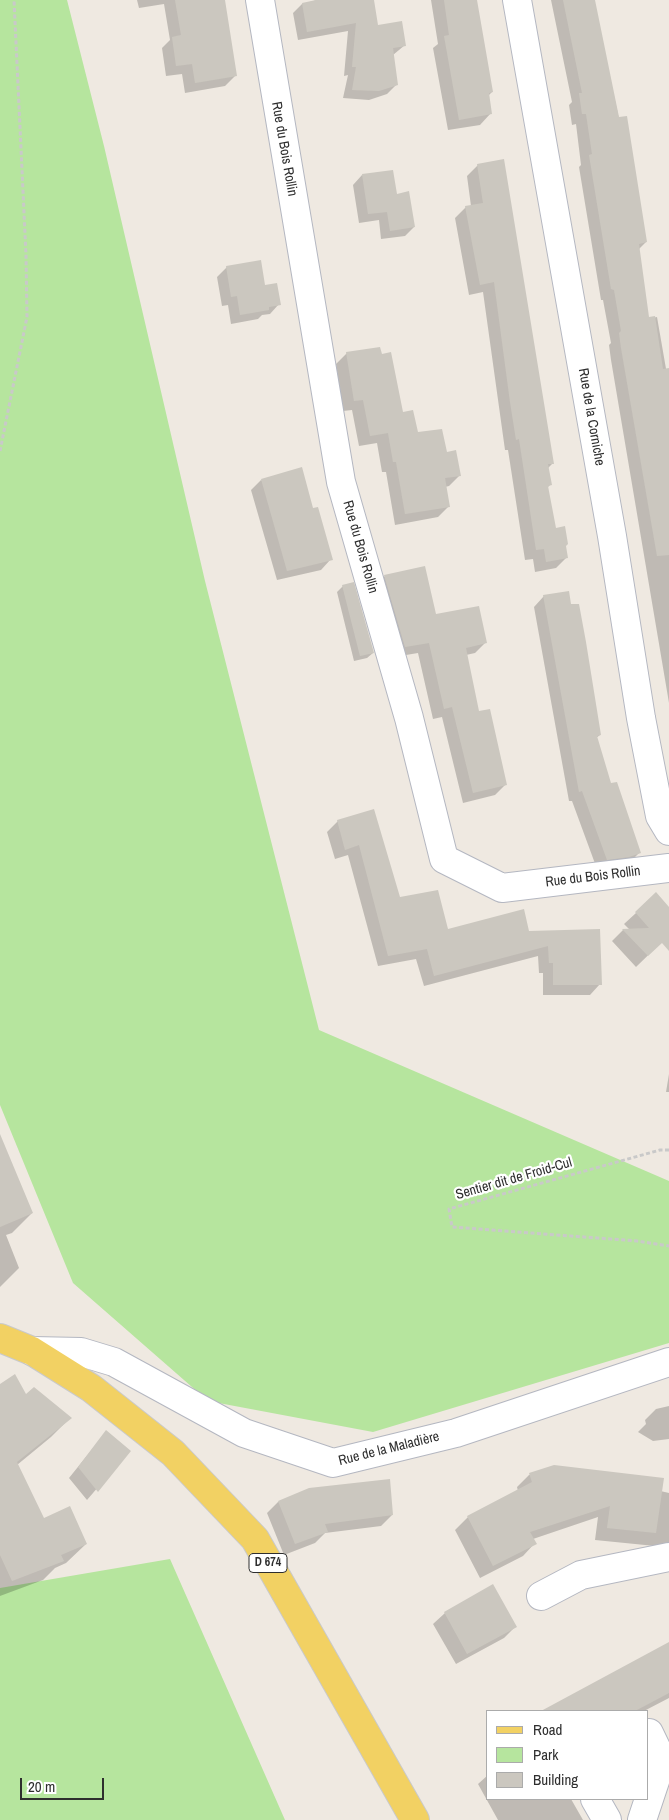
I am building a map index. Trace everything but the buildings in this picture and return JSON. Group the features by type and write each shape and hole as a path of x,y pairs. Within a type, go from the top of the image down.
{"main road":[{"name":"D 674","path":"0,1338 32,1351 90,1388 173,1453 254,1539 415,1820"}],"street":[{"name":"Rue du Bois Rollin","path":"260,0 341,482 409,718 444,860 502,888 669,868"},
{"name":"Rue de la Corniche","path":"517,0 610,527 641,718 660,816 669,831"},
{"name":"Rue de la Maladière","path":"32,1351 81,1352 114,1362 244,1433 333,1464 456,1433 669,1362"},
{"path":"541,1596 581,1575 669,1557"},
{"path":"649,1799 662,1760 655,1729"},
{"path":"597,1800 607,1820"},
{"path":"642,1820 649,1800"}],"path":[{"path":"0,451 27,317 26,245 14,0"},
{"name":"Sentier dit de Froid-Cul","path":"669,1150 660,1150 449,1209 452,1227 637,1241 669,1246"}],"green space":[{"path":"0,0 67,0 104,146 205,581 319,1030 669,1181 669,1343 373,1432 208,1401 73,1283 0,1105"},
{"path":"170,1559 285,1820 0,1820 0,1588"}]}
